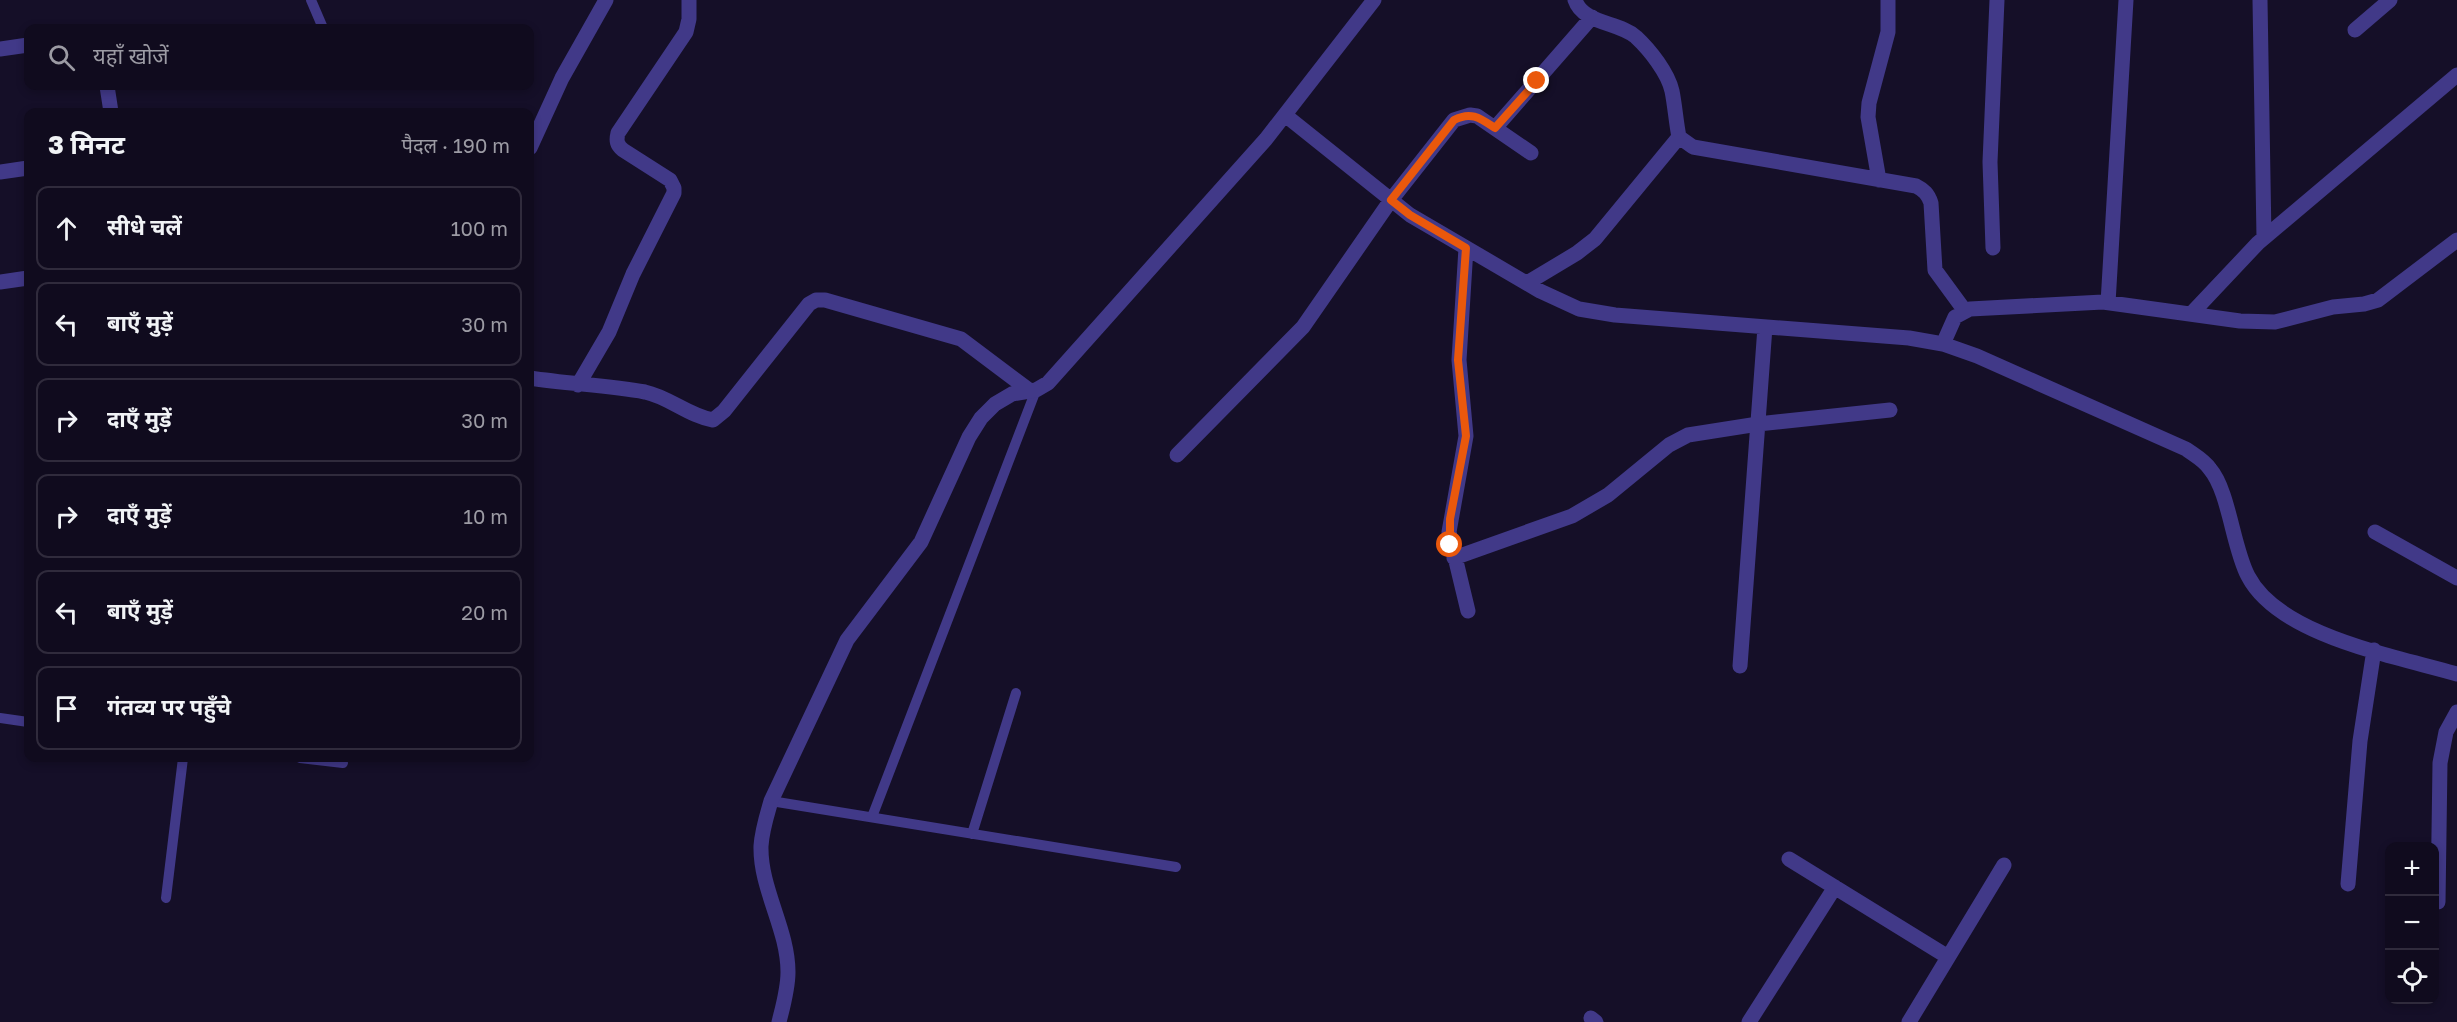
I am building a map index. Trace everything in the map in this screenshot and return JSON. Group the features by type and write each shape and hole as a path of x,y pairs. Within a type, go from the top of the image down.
{"street":[{"path":"534,139 562,78 606,0"},
{"path":"578,384 609,332 633,274 674,193 670,180 623,150 618,146 616,139 686,32 689,0"},
{"path":"779,1022 786,993 787,962 764,870 761,847 764,824 771,801 847,640 921,542 969,436 981,418 995,404 1012,394 1033,390 1048,383 1285,115 1374,0"},
{"path":"1575,0 1581,11 1622,28 1646,47 1668,80 1679,137 1693,147 1916,186 1928,195 1935,270 1965,311"},
{"path":"1879,180 1869,117 1869,103 1888,32 1888,0"},
{"path":"1993,248 1990,162 1997,0"},
{"path":"2108,303 2126,0"},
{"path":"2260,0 2264,238"},
{"path":"2355,30 2390,0"},
{"path":"1495,128 1592,17"},
{"path":"0,49 24,46"},
{"path":"2191,314 2264,238 2457,75"},
{"path":"108,90 110,108"},
{"path":"1285,115 1410,215 1527,283 1579,309 1627,316 1909,338 1943,344 1977,356 2186,449 2211,470 2219,484 2248,576 2267,602 2296,622 2337,639 2457,674"},
{"path":"1177,454 1302,327 1391,200 1454,120 1461,116 1477,116 1531,153"},
{"path":"1527,283 1588,246 1679,137"},
{"path":"0,172 24,169"},
{"path":"1943,344 1955,317 1965,311 2085,301 2240,321 2275,322 2333,307 2364,304 2378,300 2457,240"},
{"path":"1466,248 1458,360 1466,436 1449,532 1468,611"},
{"path":"0,282 24,279"},
{"path":"534,378 646,393 713,420 724,411 809,304 816,300 825,300 961,339 1033,390"},
{"path":"1740,666 1765,327"},
{"path":"1454,558 1572,516 1590,507 1678,439 1700,432 1758,424 1890,410"},
{"path":"2375,532 2457,578"},
{"path":"2348,884 2360,741 2374,650"},
{"path":"2438,896 2440,763 2446,732 2457,712"},
{"path":"1789,859 1948,957"},
{"path":"1909,1022 2004,865"},
{"path":"1749,1022 1835,887"}],"lane":[{"path":"311,0 321,24"},
{"path":"872,817 1033,390"},
{"path":"972,834 1016,693"},
{"path":"0,718 24,721"},
{"path":"166,898 183,762"},
{"path":"334,762 343,763"},
{"path":"771,801 1176,867"}],"route":[{"path":"1450,545 1450,519 1466,436 1466,418 1458,360 1466,248 1410,215 1391,200 1454,120 1461,116 1477,116 1495,128 1537,81"}]}
